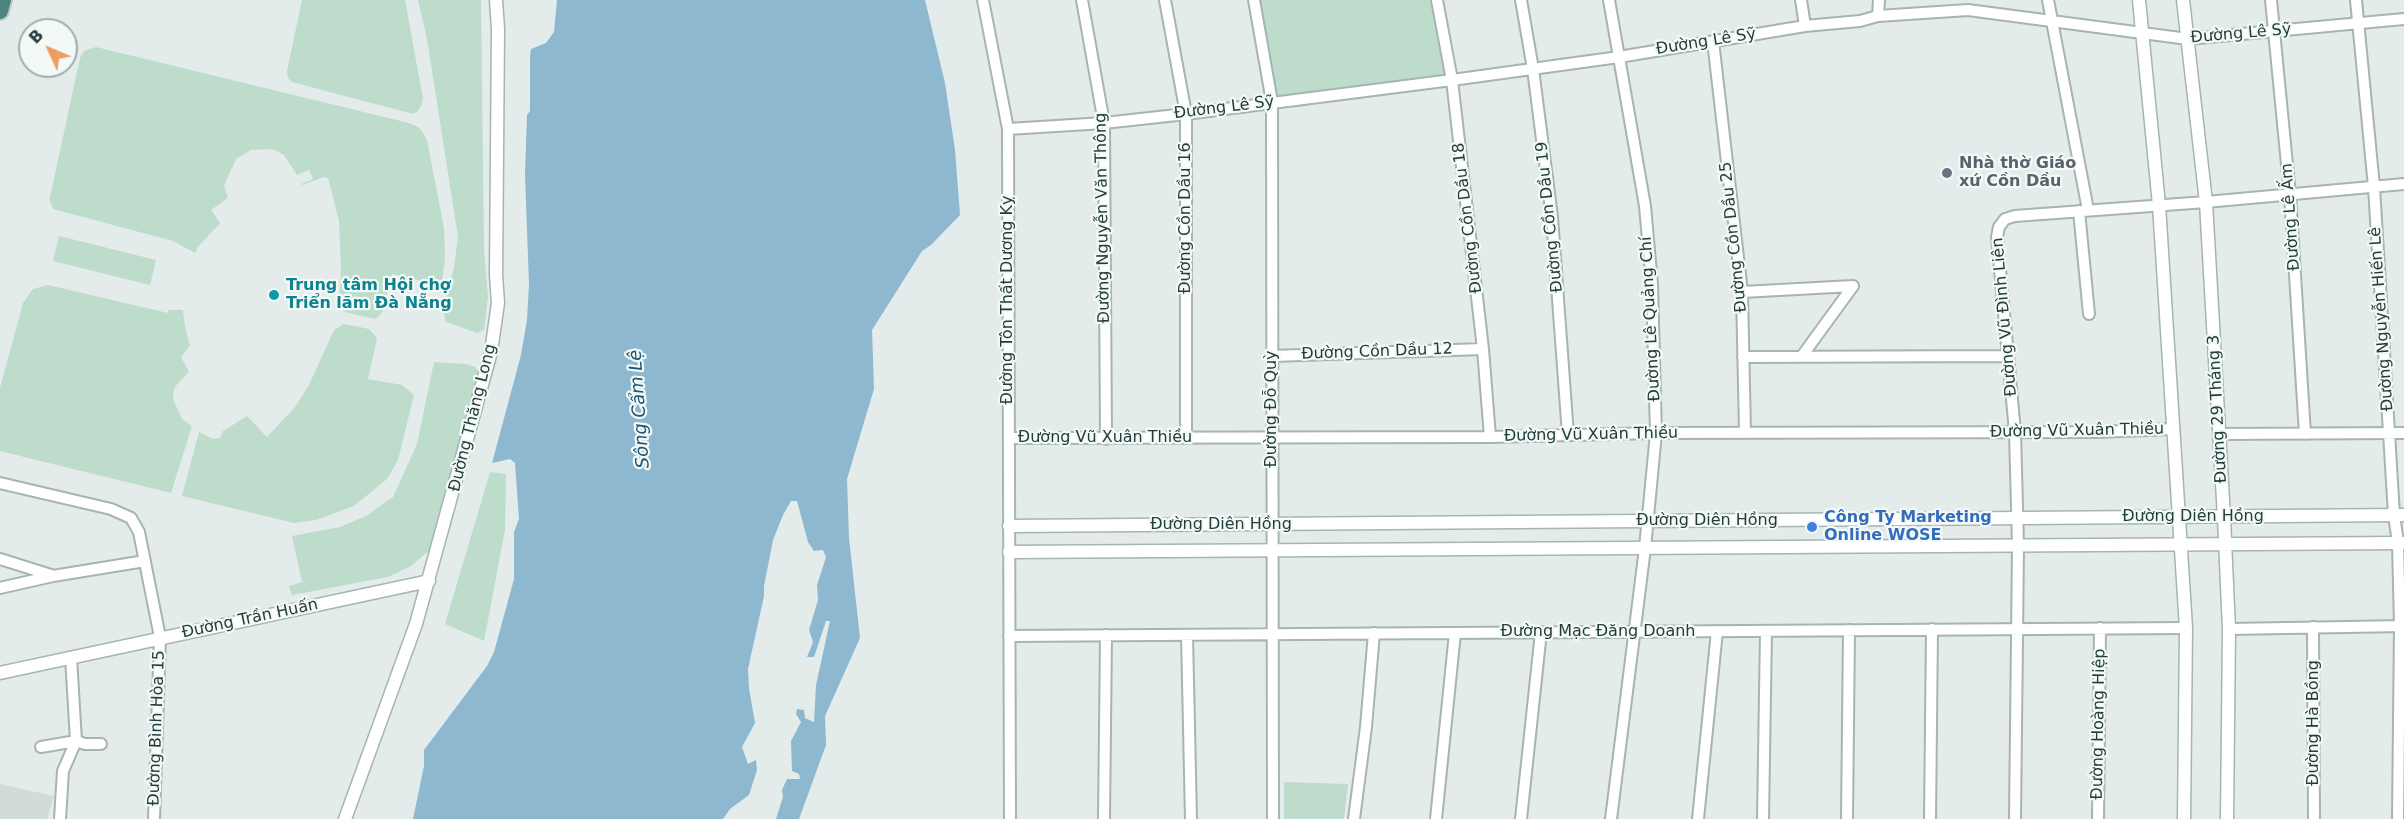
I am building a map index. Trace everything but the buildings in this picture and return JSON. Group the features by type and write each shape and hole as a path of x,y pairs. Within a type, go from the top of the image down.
{"highway":[{"path":"0,10 3,0"}],"street":[{"name":"Đường Thăng Long","path":"345,819 416,624 488,370 497,318 496,0"},
{"name":"Đường Tôn Thất Dương Kỵ","path":"983,0 1008,129 1010,819"},
{"name":"Đường Nguyễn Văn Thông","path":"1082,0 1104,123 1106,439"},
{"name":"Đường Cồn Dầu 16","path":"1166,0 1186,114 1186,438"},
{"name":"Đường Đỗ Quỳ","path":"1254,0 1272,102 1273,819"},
{"name":"Đường Cồn Dầu 18","path":"1437,0 1452,80 1483,349 1490,437"},
{"name":"Đường Cồn Dầu 19","path":"1521,0 1533,69 1552,218 1568,435"},
{"name":"Đường Lê Quảng Chí","path":"1609,0 1645,206 1652,284 1656,434 1645,548 1611,819"},
{"path":"1801,0 1805,26"},
{"path":"1878,16 1879,0"},
{"path":"2048,0 2084,211 2089,314"},
{"path":"2139,0 2145,34 2159,205 2186,628 2184,819"},
{"name":"Đường 29 Tháng 3","path":"2183,0 2206,202 2224,518 2229,629 2227,819"},
{"name":"Đường Lê Ấm","path":"2271,0 2276,31 2290,195 2305,434"},
{"name":"Đường Nguyễn Hiến Lê","path":"2356,0 2374,187 2390,434 2401,543 2402,626 2398,819"},
{"name":"Đường Lê Sỹ","path":"1008,129 1104,123 1186,114 1452,80 1619,57 1805,26 1860,21 1878,16 1966,5 2051,20 2188,39 2404,19"},
{"name":"Đường Cồn Dầu 25","path":"1713,41 1742,292 1745,433"},
{"name":"Đường Vũ Đình Liên","path":"2015,819 2018,546 2015,432 1997,237 1998,227 2005,219 2015,216 2404,184"},
{"path":"1742,292 1853,286 1802,356"},
{"name":"Đường Cồn Dầu 12","path":"1272,356 1483,349"},
{"path":"1743,357 2008,356"},
{"name":"Đường Vũ Xuân Thiều","path":"1009,438 1490,437 2174,429"},
{"path":"2219,434 2404,433"},
{"name":"Đường Bình Hòa 15","path":"0,483 111,509 131,518 139,532 160,637 154,819"},
{"name":"Đường Diên Hồng","path":"1009,526 2399,515"},
{"name":"Đường Diên Hồng","path":"1009,552 2401,543"},
{"path":"0,559 54,576"},
{"path":"0,588 54,576 145,561"},
{"name":"Đường Trần Huấn","path":"0,673 429,581"},
{"path":"2229,629 2402,626"},
{"name":"Đường Hà Bồng","path":"2313,627 2314,819"},
{"name":"Đường Hoàng Hiệp","path":"2098,819 2100,628"},
{"name":"Đường Mạc Đăng Doanh","path":"1009,636 2186,628"},
{"path":"1763,819 1766,630"},
{"path":"1847,819 1849,630"},
{"path":"1930,819 1932,630"},
{"path":"1698,819 1717,631"},
{"path":"1521,819 1540,632"},
{"path":"1354,819 1374,633"},
{"path":"1436,819 1455,633"},
{"path":"1104,819 1106,635"},
{"path":"1187,635 1191,819"},
{"path":"60,819 63,771 75,741 71,657"},
{"path":"41,747 75,741 101,744"}],"shaded area":[{"path":"0,784 54,796 47,819 0,819"}],"green space":[{"path":"302,0 405,0 423,99 417,112 413,114 292,82 288,78 287,71"},
{"path":"418,0 481,0 484,250 488,297 484,330 477,333 446,322 443,310 454,267 458,237 427,39"},
{"path":"1254,0 1437,0 1452,80 1272,102"},
{"path":"96,47 409,123 420,128 427,140 444,228 445,258 442,282 439,285 392,274 383,311 379,316 375,319 345,312 339,305 341,270 339,221 328,178 324,177 302,185 313,179 309,170 297,175 284,155 272,149 251,150 236,159 224,186 228,198 211,210 220,223 195,253 173,241 53,209 50,197 76,78 78,78 80,58 84,51"},
{"path":"59,236 156,260 150,285 53,261"},
{"path":"48,285 168,313 168,310 183,310 190,346 181,357 189,372 174,389 173,399 182,419 192,426 171,493 0,451 0,388 23,303 33,289"},
{"path":"344,324 369,329 377,338 368,379 402,385 414,395 398,460 387,479 354,506 316,520 294,523 182,496 199,432 213,439 220,438 223,431 247,416 267,437 295,407 309,385 334,330"},
{"path":"434,362 466,364 475,367 480,374 431,549 411,566 388,577 292,595 289,586 302,582 292,536 340,527 366,516 393,497 417,444"},
{"path":"490,472 506,474 505,530 484,641 445,624"},
{"path":"1284,782 1348,784 1344,819 1284,819"}],"water":[{"name":"Sông Cẩm Lệ","path":"557,0 925,0 945,83 955,150 960,215 931,245 922,251 872,330 874,389 847,479 849,538 860,638 825,716 826,745 799,819 776,819 783,797 782,790 787,779 800,779 799,774 792,771 791,741 801,722 796,714 797,709 804,710 805,718 814,722 816,685 830,621 826,621 814,657 807,657 813,642 809,630 818,600 817,585 826,557 823,550 814,551 808,542 797,501 791,501 773,540 764,596 748,669 755,723 742,747 748,764 756,760 757,770 749,795 730,809 723,819 413,819 424,766 424,750 487,666 494,652 514,579 514,532 519,519 515,463 510,459 492,463 521,355 527,320 529,284 525,175 527,115 530,111 530,56 531,49 546,43 554,32"}],"place":[{"name":"Nhà thờ Giáo xứ Cồn Dầu","path":"1947,173"},
{"name":"Trung tâm Hội chợ Triển lãm Đà Nẵng","path":"274,295"},
{"name":"Công Ty Marketing Online WOSE","path":"1812,527"}]}
